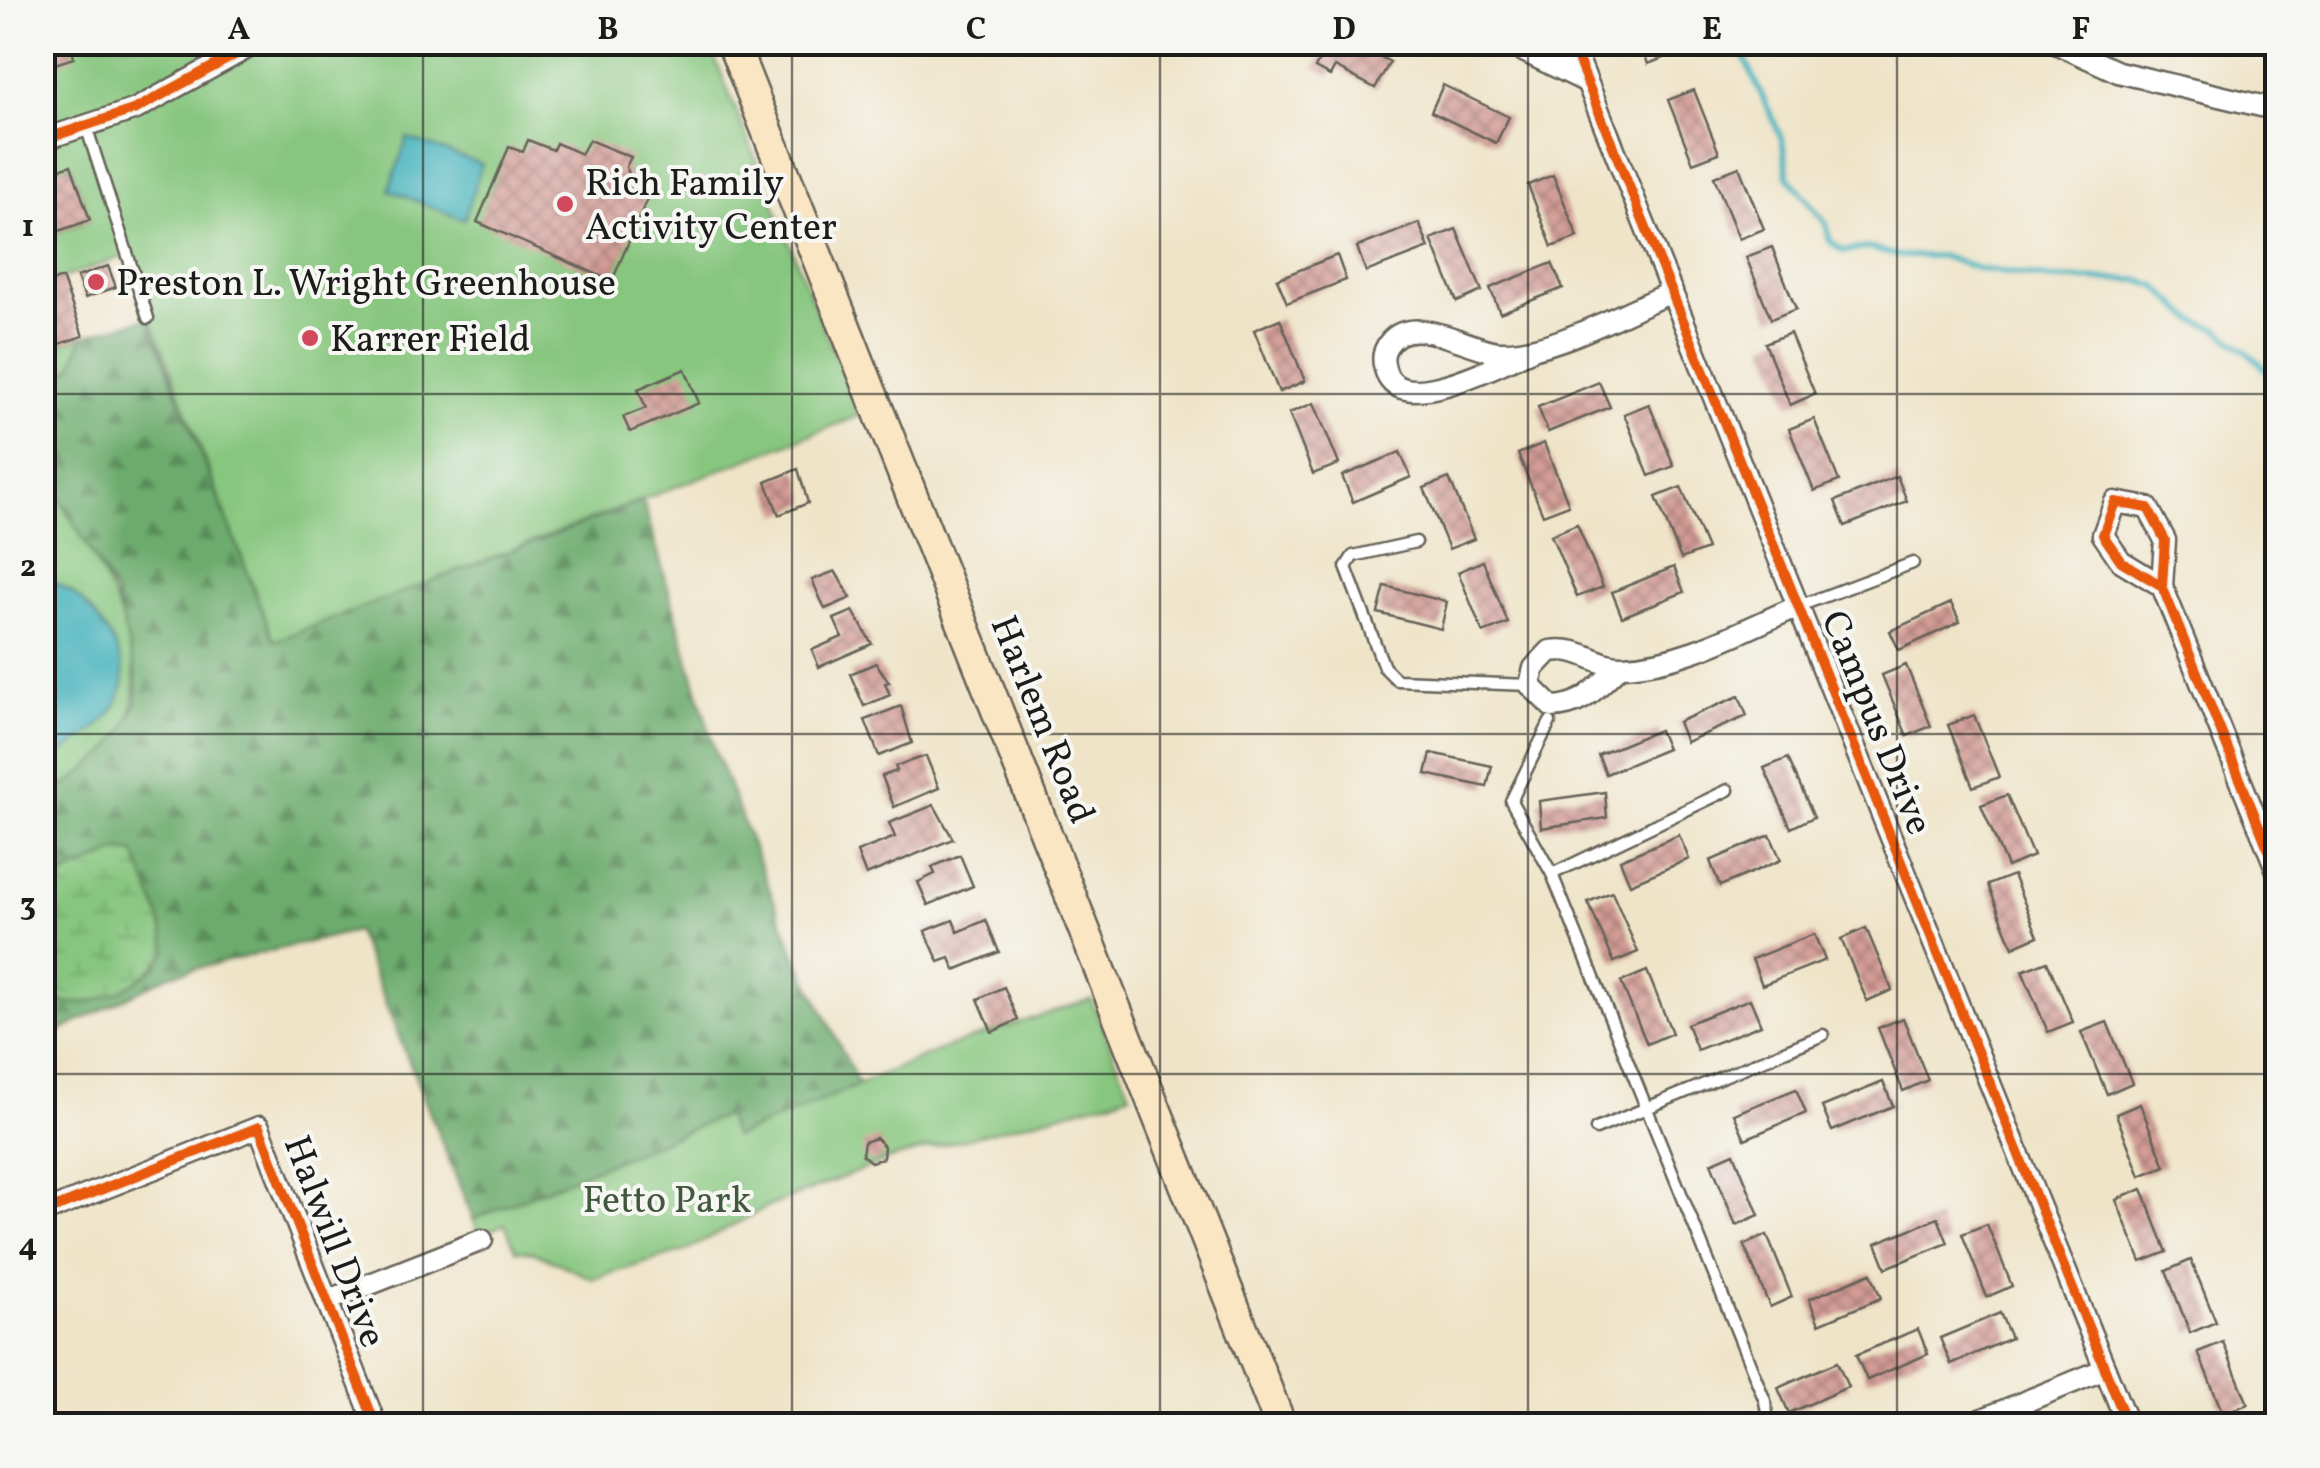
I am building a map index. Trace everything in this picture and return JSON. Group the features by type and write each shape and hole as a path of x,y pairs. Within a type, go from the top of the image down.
{"main road":[{"name":"Harlem Road","path":"732,42 1281,1426"}],"street":[{"path":"42,140 86,129 150,102 258,42"},
{"path":"1504,42 1587,82"},
{"name":"Campus Drive","path":"1570,42 2128,1426"},
{"path":"2053,42 2118,72 2273,108 2278,85"},
{"path":"1535,348 1497,352 1435,333 1412,332 1396,337 1386,347 1382,360 1393,384 1403,391 1427,390 1535,348 1672,292"},
{"path":"2162,586 2278,873"},
{"path":"1619,667 1587,699 1572,706 1552,707 1530,685 1534,668 1550,651 1571,648 1619,667 1667,660 1799,606"},
{"name":"Halwill Drive","path":"42,1213 259,1127 376,1426"},
{"path":"327,1302 482,1240"},
{"path":"1966,1426 2105,1369"}],"lane":[{"path":"86,129 148,318"},
{"path":"1416,542 1353,556 1346,567 1384,667 1397,680 1530,685"},
{"path":"1799,606 1913,563"},
{"path":"1550,722 1511,801 1552,874 1765,1401 1770,1426"},
{"path":"1552,874 1728,790"},
{"path":"1596,1129 1823,1035"}],"green space":[{"path":"42,43 709,43 859,416 274,642 127,255 43,285 43,237 90,220 71,165 43,175"},
{"path":"148,318 274,641 643,501 715,751 795,954 859,1085 734,1137 725,1115 473,1219 356,931 172,974 43,1040 42,996 57,1001 89,1002 119,991 159,964 119,851 42,885 43,794 67,785 106,753 125,728 137,701 135,671 115,593 43,470 43,388 73,366 83,336"},
{"path":"83,336 73,366 43,388 43,350"},
{"path":"42,470 114,601 130,647 135,691 124,731 95,766 43,794"},
{"path":"119,851 135,853 160,917 167,951 143,976 112,995 77,1003 43,996 43,885"},
{"name":"Fetto Park","path":"1091,999 1130,1093 1118,1098 890,1159 767,1207 687,1250 593,1279 534,1252 516,1250 505,1224 479,1235 473,1219 725,1115 735,1137 944,1048"}],"water":[{"path":"407,138 482,164 464,220 389,190"},
{"path":"43,579 71,592 93,614 119,655 124,676 112,711 82,739 43,765"}],"building":[{"path":"42,42 84,43 72,47 74,58 42,68"},
{"path":"1328,42 1353,42 1390,62 1375,88 1335,67 1330,76 1315,68"},
{"path":"1640,42 1681,42 1684,50 1648,64"},
{"path":"1443,85 1509,117 1496,143 1431,112"},
{"path":"1694,90 1719,153 1693,163 1668,100"},
{"name":"Rich Family Activity Center","path":"528,140 553,150 556,143 581,154 589,140 631,157 626,167 630,176 653,185 612,281 477,222 509,147 523,152"},
{"path":"71,165 90,220 42,237 42,175"},
{"path":"1739,167 1764,229 1739,239 1714,177"},
{"path":"1553,175 1578,237 1552,247 1528,185"},
{"path":"1419,223 1429,248 1366,272 1357,247"},
{"path":"1456,229 1482,291 1457,302 1431,239"},
{"path":"1772,247 1796,309 1771,319 1746,257"},
{"path":"1337,255 1346,280 1287,303 1277,279"},
{"path":"1552,263 1563,288 1500,313 1490,288"},
{"name":"Preston L. Wright Greenhouse","path":"108,266 116,287 85,298 77,277"},
{"path":"62,278 83,336 42,350 42,285"},
{"path":"1280,319 1305,381 1279,392 1254,330"},
{"path":"1790,333 1815,394 1790,405 1765,343"},
{"path":"685,369 699,403 630,432 623,417 646,408 638,389"},
{"path":"1599,382 1610,407 1548,432 1538,407"},
{"path":"1314,403 1339,464 1313,474 1289,413"},
{"path":"1649,404 1674,466 1649,476 1624,414"},
{"path":"1814,419 1839,481 1814,491 1789,429"},
{"path":"1544,443 1569,505 1543,515 1518,454"},
{"path":"1400,452 1411,477 1353,502 1342,476"},
{"path":"798,469 808,503 779,515 766,482"},
{"path":"1897,476 1907,501 1845,526 1835,501"},
{"path":"1449,478 1474,539 1449,549 1424,488"},
{"path":"1681,487 1707,549 1681,559 1656,497"},
{"path":"1577,524 1603,587 1577,597 1551,535"},
{"path":"1483,561 1508,623 1483,633 1458,572"},
{"path":"1674,567 1684,592 1622,617 1612,592"},
{"path":"835,571 851,598 825,609 812,580"},
{"path":"1385,586 1447,602 1441,629 1378,613"},
{"path":"1951,603 1960,622 1899,650 1890,631"},
{"path":"853,611 872,644 819,667 812,650 842,637 834,619"},
{"path":"876,663 889,682 885,683 890,695 864,706 850,674"},
{"path":"1906,665 1931,726 1907,736 1882,675"},
{"path":"1739,696 1747,716 1686,742 1678,722"},
{"path":"901,706 912,743 879,756 865,720"},
{"path":"1974,715 1999,777 1973,787 1948,725"},
{"path":"1659,730 1667,749 1606,774 1598,755"},
{"path":"1431,753 1492,766 1487,787 1426,774"},
{"path":"926,756 939,788 894,807 882,776 897,771 895,766"},
{"path":"1788,758 1814,817 1791,828 1764,768"},
{"path":"1605,792 1607,818 1541,828 1539,801"},
{"path":"2007,795 2033,856 2007,867 1981,805"},
{"path":"934,805 953,839 866,875 857,852 895,837 889,823"},
{"path":"1679,835 1689,859 1630,884 1620,860"},
{"path":"1770,835 1781,860 1720,886 1710,861"},
{"path":"960,855 973,886 928,905 918,882 935,874 932,867"},
{"path":"2013,875 2038,936 2013,947 1988,885"},
{"path":"1612,892 1638,952 1614,962 1588,902"},
{"path":"953,920 958,932 986,920 999,952 955,970 950,958 939,962 925,931"},
{"path":"1866,928 1892,990 1867,1001 1841,939"},
{"path":"1814,934 1825,960 1762,985 1752,959"},
{"path":"2047,961 2073,1022 2048,1032 2022,971"},
{"path":"1647,971 1672,1033 1647,1044 1621,982"},
{"path":"1004,987 1018,1020 992,1032 978,999"},
{"path":"1750,999 1761,1025 1697,1050 1687,1024"},
{"path":"1903,1018 1928,1080 1903,1091 1878,1028"},
{"path":"2107,1022 2132,1083 2107,1094 2081,1032"},
{"path":"1883,1082 1893,1106 1832,1131 1822,1107"},
{"path":"1796,1089 1806,1113 1745,1139 1734,1114"},
{"path":"2140,1104 2165,1166 2140,1176 2116,1114"},
{"path":"876,1138 884,1146 883,1158 871,1162 862,1155 864,1142"},
{"path":"1734,1153 1759,1215 1736,1225 1711,1163"},
{"path":"2142,1189 2167,1252 2141,1262 2116,1200"},
{"path":"1938,1218 1948,1243 1886,1268 1876,1243"},
{"path":"1987,1224 2012,1286 1987,1297 1962,1234"},
{"path":"1767,1235 1792,1297 1770,1307 1744,1245"},
{"path":"2191,1260 2216,1322 2190,1333 2166,1271"},
{"path":"1871,1273 1881,1298 1819,1324 1809,1299"},
{"path":"2000,1313 2011,1338 1951,1364 1940,1338"},
{"path":"1918,1329 1928,1354 1867,1380 1856,1355"},
{"path":"2223,1342 2248,1404 2223,1414 2198,1352"},
{"path":"1837,1362 1848,1387 1789,1413 1778,1388"}],"waterway":[{"path":"1737,42 1782,139 1788,176 1826,224 1830,241 1843,251 1868,248 1899,256 1941,256 1979,269 2052,279 2138,280 2157,287 2195,321 2218,329 2258,361 2278,384"}],"cycle path":[{"path":"42,140 136,109 258,42"},
{"path":"1571,42 2128,1426"},
{"path":"2162,586 2121,561 2103,535 2115,502 2148,508 2165,540 2162,586 2278,873"},
{"path":"42,1213 259,1127 376,1426"}],"place":[{"name":"Rich Family Activity Center","path":"565,204"},
{"name":"Preston L. Wright Greenhouse","path":"96,282"},
{"name":"Karrer Field","path":"310,338"}]}
